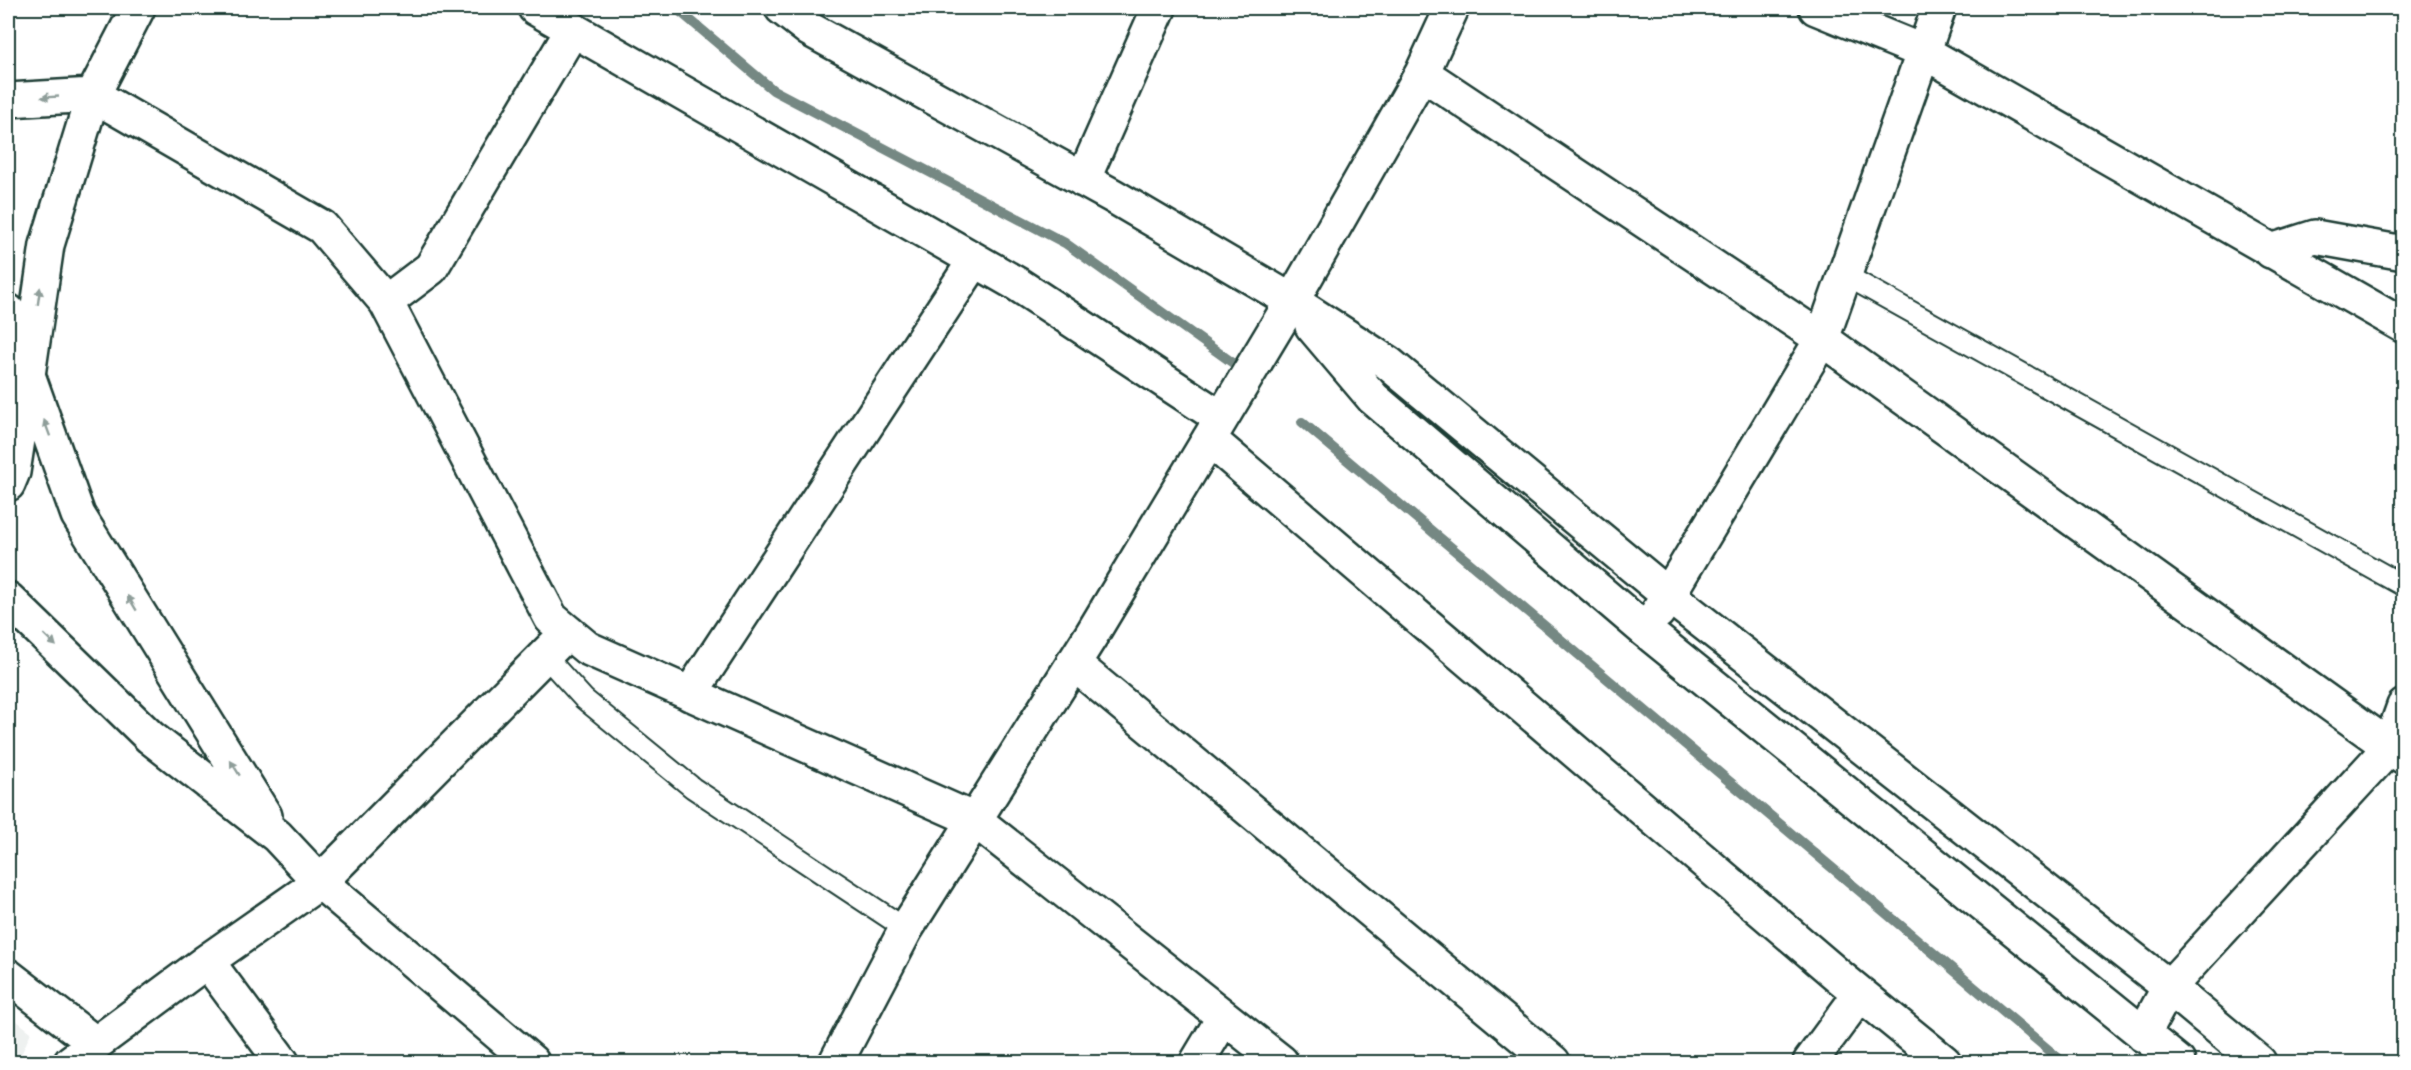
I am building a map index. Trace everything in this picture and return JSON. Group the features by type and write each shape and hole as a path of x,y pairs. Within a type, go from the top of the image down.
{"street":[{"path":"8,484 13,472 18,367 46,245 93,95 138,8"},
{"path":"535,8 1017,284 1215,428 1860,994 1944,1062"},
{"path":"782,8 809,29 1083,180 1292,301 1388,363 1668,595 2169,987 2259,1062"},
{"path":"1083,180 1160,8"},
{"path":"836,1062 906,929 1073,663 1292,301 1422,73 1452,8"},
{"path":"1816,8 1924,52 2403,326"},
{"path":"1646,631 1821,339 1939,8"},
{"path":"386,302 432,268 573,29"},
{"path":"1422,73 1821,339 2396,752"},
{"path":"8,100 93,95 322,227 386,302 551,618 587,648 975,820 1281,1062"},
{"path":"2271,251 2315,237 2403,253"},
{"path":"690,694 975,260"},
{"path":"1292,301 1373,398 1646,631 2178,1062"},
{"path":"8,311 18,367 78,515 277,836"},
{"path":"8,599 150,737 277,836 320,882 532,1062"},
{"path":"8,976 83,1053 207,961 320,882 568,632"},
{"path":"1073,663 1553,1062"},
{"path":"2143,1035 2169,987 2396,752 2403,706"},
{"path":"207,961 282,1062"},
{"path":"1810,1062 1860,994"},
{"path":"1197,1062 1224,1017"}],"lane":[{"path":"1845,275 2403,586"},
{"path":"545,656 584,699 693,788 906,929"}],"shaded area":[{"path":"8,1014 31,1032 18,1062 8,1062"}],"waterway":[{"path":"676,8 773,90 1065,243 1233,363"},
{"path":"1302,422 2063,1062"}]}
